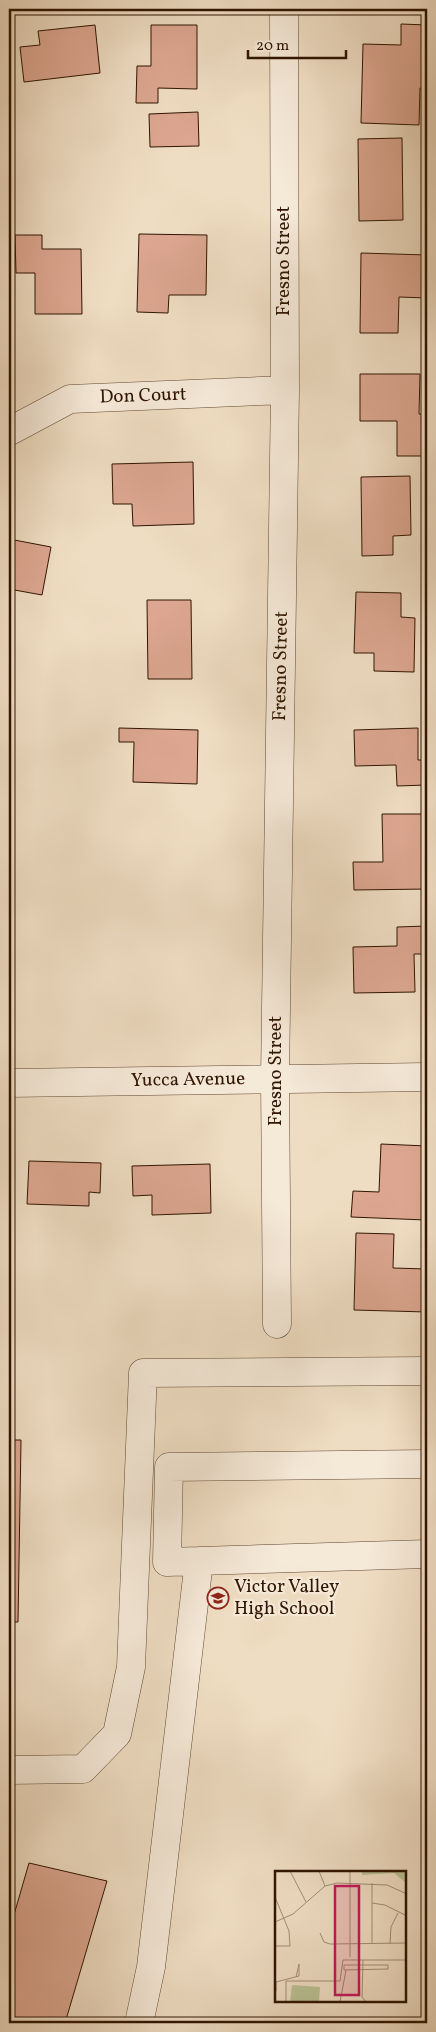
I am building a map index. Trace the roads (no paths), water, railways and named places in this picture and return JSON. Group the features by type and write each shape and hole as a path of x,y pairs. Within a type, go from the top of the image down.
{"street":[{"name":"Fresno Street","path":"277,1324 275,1078 285,390 284,9"},
{"name":"Don Court","path":"10,431 70,399 285,390"},
{"name":"Yucca Avenue","path":"9,1082 427,1077"},
{"path":"9,1770 83,1770 118,1734 131,1667 143,1373 427,1371"},
{"path":"427,1464 170,1467 167,1562 427,1554"},
{"path":"139,2023 151,1967 199,1561"}],"place":[{"name":"Victor Valley High School","path":"218,1598"}]}
